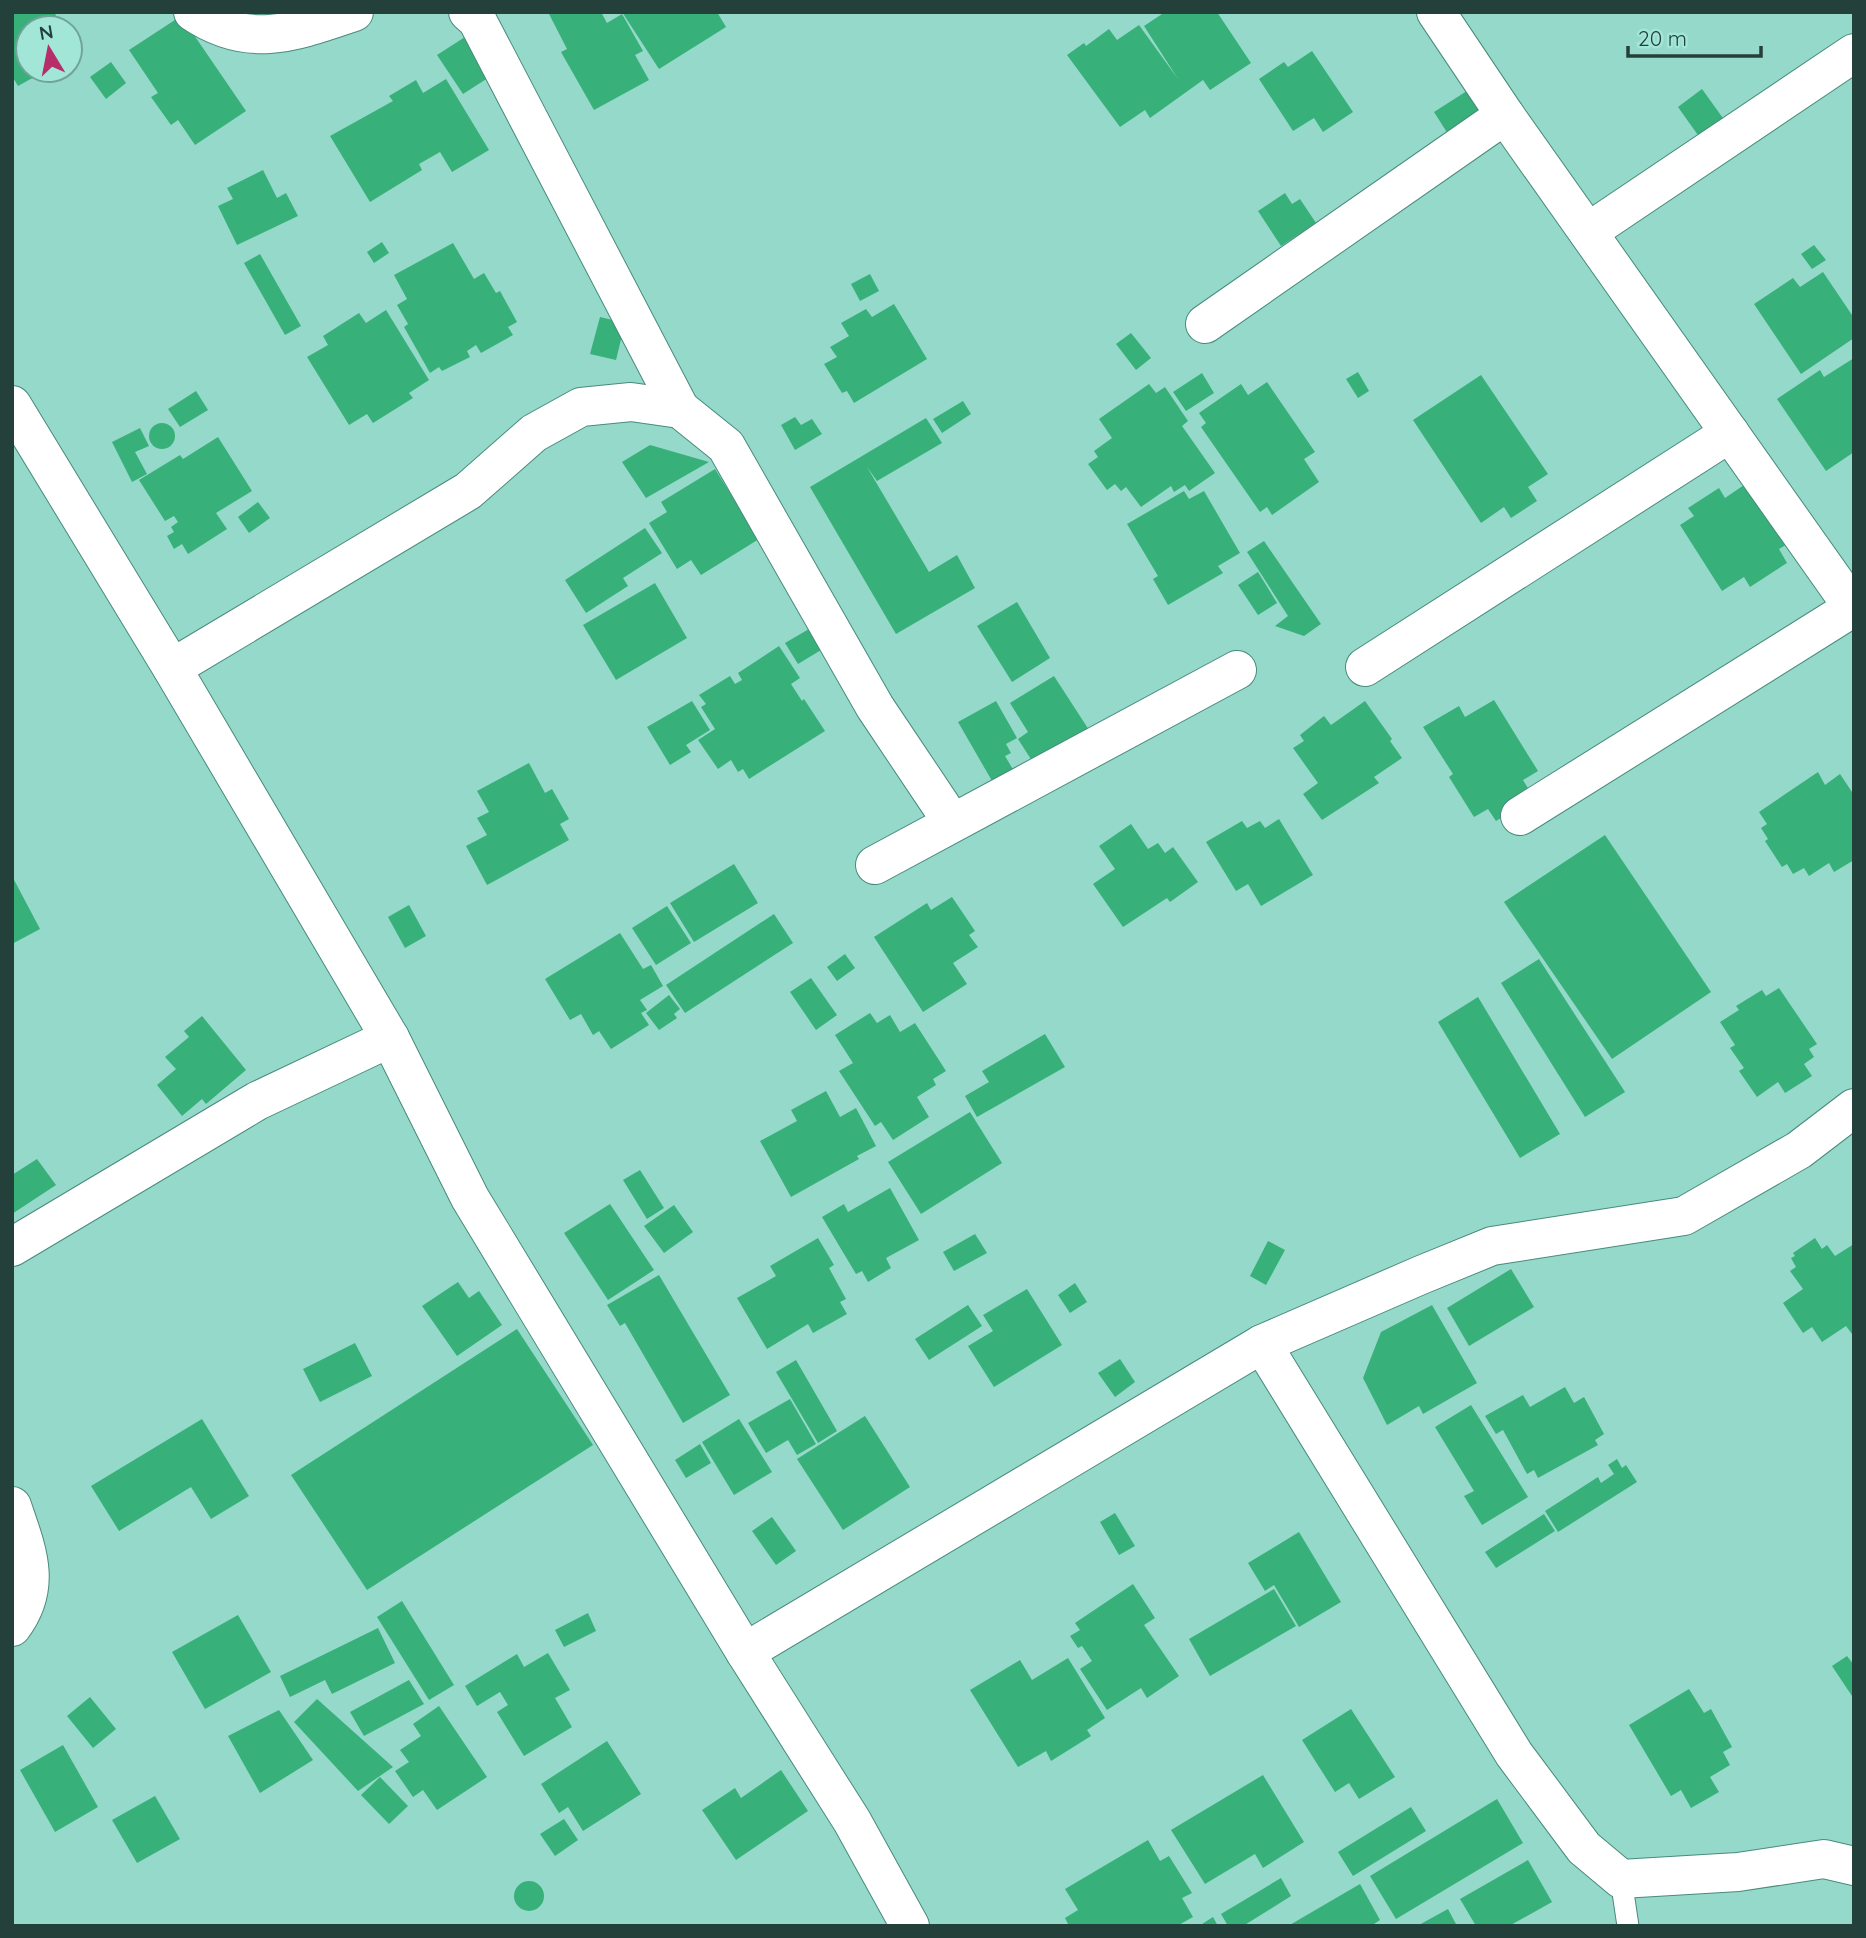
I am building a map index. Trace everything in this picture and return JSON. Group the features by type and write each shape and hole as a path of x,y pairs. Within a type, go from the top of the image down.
{"street":[{"path":"193,12 233,33 276,35 354,12"},
{"path":"468,12 477,20 680,409 726,446 875,707 952,822"},
{"path":"1436,12 1505,115 1854,608 1520,816"},
{"path":"1588,232 1854,53"},
{"path":"1205,324 1505,115"},
{"path":"173,668 468,491 534,433 581,407 631,402 680,409"},
{"path":"12,405 173,668 390,1038 470,1198 745,1652 852,1821 910,1926"},
{"path":"1365,667 1730,433"},
{"path":"875,865 1237,670"},
{"path":"12,1247 257,1101 390,1038"},
{"path":"745,1652 1262,1344 1492,1247 1684,1216 1799,1150 1854,1108"},
{"path":"1262,1344 1514,1754 1584,1848 1621,1879 1738,1872 1824,1859 1854,1866"},
{"path":"12,1506 29,1557 30,1586 22,1615 12,1627"}],"lane":[{"path":"1621,1879 1628,1926"}],"building":[{"path":"12,12 54,12 55,14 14,14 14,79"},
{"path":"548,12 601,12 607,23 622,14 643,51 635,55 649,80 594,110 561,52 567,49"},
{"path":"622,12 717,12 726,27 659,69"},
{"path":"1165,12 1217,12 1251,63 1210,90 1203,80 1150,118 1145,110 1120,127 1067,55 1084,43 1086,46 1109,29 1117,40 1139,25 1178,79 1144,26"},
{"path":"181,16 246,111 195,145 178,120 171,125 151,97 158,93 129,50"},
{"path":"465,37 491,76 463,94 437,55"},
{"path":"1312,51 1353,112 1323,132 1314,118 1293,131 1259,79 1284,62 1288,67"},
{"path":"111,62 126,83 106,99 90,77"},
{"path":"446,79 489,150 452,172 440,152 419,164 422,170 370,202 330,136 393,101 389,96 416,80 423,93"},
{"path":"1470,89 1484,111 1448,134 1434,112"},
{"path":"1702,89 1725,121 1700,138 1678,107"},
{"path":"263,170 277,198 286,193 298,216 237,245 218,206 233,199 227,188"},
{"path":"1285,193 1292,204 1300,199 1316,223 1281,246 1258,211"},
{"path":"382,242 389,253 374,263 367,252"},
{"path":"453,243 474,279 484,273 496,293 500,291 517,322 508,327 513,335 481,353 476,345 467,351 470,357 442,371 439,367 430,373 404,327 408,324 397,305 407,299 394,275"},
{"path":"1814,245 1826,260 1812,269 1801,254"},
{"path":"260,254 301,326 285,335 244,263"},
{"path":"1823,272 1854,318 1854,338 1801,374 1754,304 1793,278 1800,287"},
{"path":"870,274 879,291 860,301 851,284"},
{"path":"894,304 927,359 854,403 847,391 842,393 824,364 837,357 830,347 849,336 841,323 866,309 872,317"},
{"path":"386,310 429,380 409,393 413,398 373,423 367,414 349,425 307,357 328,345 323,336 359,313 366,323"},
{"path":"600,317 625,323 616,360 590,354"},
{"path":"1131,333 1151,358 1136,370 1116,344"},
{"path":"1854,358 1854,452 1826,471 1777,399 1820,370 1824,377"},
{"path":"1358,372 1369,391 1358,398 1346,379"},
{"path":"1202,373 1214,393 1186,411 1173,392"},
{"path":"1481,375 1548,474 1528,487 1537,501 1511,518 1504,507 1481,523 1413,420"},
{"path":"1267,382 1315,452 1304,459 1319,482 1272,515 1267,507 1260,512 1201,427 1206,423 1199,413 1241,384 1248,395"},
{"path":"1149,384 1156,393 1165,387 1188,421 1182,426 1215,473 1189,491 1185,485 1174,492 1171,486 1141,507 1126,487 1121,491 1115,484 1107,490 1088,464 1098,457 1094,451 1112,438 1099,419"},
{"path":"196,391 208,410 180,427 168,409"},
{"path":"963,401 971,414 942,433 933,419"},
{"path":"795,417 801,425 812,419 822,434 795,450 781,425"},
{"path":"926,418 942,443 877,481 867,467 929,572 957,555 975,588 896,634 810,487"},
{"path":"162,423 171,427 175,436 171,445 162,449 153,445 149,436 153,427"},
{"path":"140,428 149,446 135,452 147,474 132,482 112,442"},
{"path":"218,437 252,491 216,513 227,529 188,554 182,544 174,549 167,536 174,532 171,527 178,522 174,516 165,521 139,480 180,455 183,459"},
{"path":"650,445 709,462 646,498 622,462"},
{"path":"715,469 759,539 701,575 691,560 677,569 649,523 667,512 661,502"},
{"path":"1750,481 1789,543 1779,549 1787,563 1750,587 1744,577 1722,591 1680,525 1694,516 1688,508 1719,488 1725,498"},
{"path":"1184,491 1189,499 1204,491 1240,553 1218,566 1223,573 1168,605 1153,579 1158,576 1127,524"},
{"path":"258,502 270,518 249,533 238,517"},
{"path":"645,528 662,553 623,578 628,586 586,613 565,580"},
{"path":"1264,541 1321,624 1304,636 1275,626 1288,616 1247,552"},
{"path":"1258,572 1277,603 1258,615 1238,585"},
{"path":"655,583 687,638 616,680 583,625"},
{"path":"1017,602 1050,658 1012,682 977,626"},
{"path":"809,629 821,650 798,664 785,643"},
{"path":"779,646 800,678 791,684 825,731 749,779 743,769 738,772 731,760 718,769 698,740 715,729 701,707 706,704 699,695 730,676 735,684 742,680 738,673"},
{"path":"1054,676 1089,730 1034,764 1018,739 1028,732 1010,703"},
{"path":"1494,700 1538,771 1523,780 1534,798 1496,821 1488,809 1474,817 1449,777 1453,774 1423,727 1459,706 1465,717"},
{"path":"692,701 710,730 686,745 691,752 670,765 647,727"},
{"path":"996,701 1017,738 1006,744 1011,753 1005,756 1020,781 999,793 958,722"},
{"path":"1365,701 1402,758 1374,777 1379,783 1322,820 1303,794 1318,783 1293,748 1304,741 1300,735 1324,716 1331,725"},
{"path":"529,763 545,793 552,789 569,819 560,824 569,840 487,885 466,846 487,835 477,818 489,812 477,791"},
{"path":"1818,772 1825,785 1840,774 1854,795 1854,860 1834,872 1829,863 1809,876 1804,868 1793,874 1787,864 1782,867 1765,841 1768,839 1761,828 1767,824 1759,812"},
{"path":"1279,819 1313,875 1261,906 1248,884 1236,891 1206,842 1242,821 1247,828 1260,821 1265,828"},
{"path":"1131,824 1148,849 1158,843 1165,853 1173,847 1198,882 1170,902 1167,898 1123,927 1093,884 1115,869 1099,846"},
{"path":"1605,835 1711,992 1612,1059 1504,902"},
{"path":"734,864 758,903 694,942 670,903"},
{"path":"12,876 40,929 12,944"},
{"path":"952,897 975,931 969,935 978,947 953,963 967,984 923,1012 874,937 927,903 931,910"},
{"path":"409,905 426,936 405,948 388,917"},
{"path":"667,906 691,943 656,965 632,928"},
{"path":"774,914 793,943 685,1013 666,985"},
{"path":"620,933 643,969 651,965 663,986 640,1000 647,1010 641,1013 649,1025 611,1049 599,1031 593,1035 581,1014 570,1020 545,979"},
{"path":"845,954 855,968 837,981 827,967"},
{"path":"1539,959 1625,1092 1585,1117 1501,983"},
{"path":"811,978 837,1015 816,1030 790,992"},
{"path":"1779,988 1817,1044 1809,1049 1814,1057 1804,1064 1812,1076 1785,1093 1778,1082 1757,1097 1739,1071 1744,1068 1730,1048 1735,1045 1720,1022 1739,1010 1736,1006 1762,990 1766,996"},
{"path":"669,995 680,1009 674,1014 677,1018 659,1030 646,1013"},
{"path":"1478,997 1560,1134 1520,1158 1438,1022"},
{"path":"870,1013 877,1023 890,1015 900,1032 915,1023 946,1071 933,1079 936,1085 917,1097 929,1117 893,1140 881,1122 875,1126 839,1071 853,1063 835,1035"},
{"path":"202,1016 246,1070 206,1104 202,1099 182,1116 157,1085 176,1069 165,1057 189,1037 184,1031"},
{"path":"1045,1034 1065,1067 977,1117 965,1096 989,1082 982,1071"},
{"path":"826,1091 840,1117 856,1108 876,1146 857,1156 859,1159 791,1197 760,1141 797,1121 791,1110"},
{"path":"970,1112 1002,1163 921,1214 888,1162"},
{"path":"37,1159 56,1185 12,1214 12,1175"},
{"path":"640,1170 664,1208 647,1219 623,1180"},
{"path":"890,1188 919,1240 886,1258 891,1268 868,1282 862,1271 856,1274 822,1217 844,1204 848,1212"},
{"path":"610,1204 654,1270 608,1300 564,1233"},
{"path":"674,1205 693,1232 664,1253 644,1226"},
{"path":"975,1234 987,1253 954,1271 943,1252"},
{"path":"818,1238 834,1265 829,1268 846,1299 840,1302 847,1314 813,1333 808,1324 767,1349 737,1298 776,1276 770,1266"},
{"path":"1815,1238 1822,1249 1827,1245 1835,1256 1854,1244 1854,1333 1846,1326 1822,1342 1812,1327 1803,1333 1783,1303 1803,1289 1790,1271 1796,1267 1791,1258 1795,1256 1793,1253"},
{"path":"1268,1241 1285,1250 1266,1285 1250,1276"},
{"path":"1511,1269 1534,1307 1469,1346 1447,1308"},
{"path":"659,1275 730,1395 683,1423 625,1323 620,1326 607,1305"},
{"path":"458,1282 469,1298 479,1291 502,1325 457,1356 422,1306"},
{"path":"1075,1283 1087,1302 1070,1313 1058,1295"},
{"path":"1027,1289 1062,1345 994,1387 968,1346 993,1331 983,1315"},
{"path":"968,1305 982,1326 929,1360 915,1339"},
{"path":"1432,1305 1477,1383 1423,1414 1419,1406 1387,1425 1363,1378 1381,1332"},
{"path":"517,1329 593,1445 367,1590 291,1475"},
{"path":"355,1343 372,1376 320,1402 303,1369"},
{"path":"1120,1359 1135,1382 1115,1397 1098,1373"},
{"path":"796,1360 837,1431 818,1443 776,1372"},
{"path":"1565,1387 1574,1403 1584,1397 1604,1434 1595,1440 1598,1445 1538,1478 1534,1470 1527,1474 1503,1430 1496,1434 1485,1416 1523,1395 1530,1407"},
{"path":"790,1399 816,1444 797,1455 788,1440 766,1453 748,1423"},
{"path":"1471,1405 1528,1497 1482,1525 1464,1496 1474,1491 1435,1427"},
{"path":"865,1416 910,1487 843,1530 797,1459"},
{"path":"202,1419 249,1496 211,1519 191,1487 119,1531 91,1486"},
{"path":"739,1419 772,1472 734,1495 702,1442"},
{"path":"700,1444 711,1463 686,1478 675,1460"},
{"path":"1617,1459 1622,1468 1626,1465 1637,1482 1558,1532 1545,1511 1598,1477 1601,1483 1614,1474 1608,1465"},
{"path":"1115,1513 1135,1546 1119,1555 1100,1522"},
{"path":"1544,1514 1555,1531 1496,1568 1485,1552"},
{"path":"772,1517 796,1551 776,1565 752,1531"},
{"path":"1299,1532 1341,1602 1299,1627 1274,1585 1265,1591 1248,1563"},
{"path":"1133,1584 1155,1618 1144,1625 1179,1676 1147,1698 1141,1688 1107,1710 1080,1669 1092,1661 1082,1646 1078,1648 1070,1636 1080,1630 1075,1623"},
{"path":"1274,1589 1296,1626 1210,1676 1189,1639"},
{"path":"402,1601 454,1685 429,1700 377,1617"},
{"path":"588,1613 596,1631 564,1647 555,1630"},
{"path":"238,1615 271,1672 205,1709 172,1652"},
{"path":"378,1628 395,1663 332,1694 325,1680 290,1697 280,1676"},
{"path":"548,1653 570,1690 555,1698 572,1727 524,1756 497,1712 508,1705 500,1692 477,1706 465,1686 517,1654 524,1667"},
{"path":"1847,1656 1854,1665 1854,1699 1832,1666"},
{"path":"1068,1658 1105,1718 1087,1730 1091,1736 1051,1761 1046,1751 1018,1767 970,1690 1020,1660 1032,1680"},
{"path":"409,1680 424,1704 364,1736 350,1712"},
{"path":"1689,1689 1704,1713 1711,1709 1732,1747 1723,1752 1730,1765 1710,1777 1719,1792 1691,1808 1681,1790 1671,1796 1629,1725"},
{"path":"90,1697 116,1729 93,1748 67,1716"},
{"path":"317,1699 393,1767 358,1791 294,1722"},
{"path":"439,1706 487,1777 437,1810 423,1790 413,1797 395,1771 409,1762 400,1750 421,1736 413,1724"},
{"path":"1351,1709 1395,1777 1359,1799 1349,1783 1335,1792 1302,1740"},
{"path":"279,1710 313,1760 260,1793 228,1736"},
{"path":"607,1741 641,1794 583,1831 568,1807 559,1813 541,1784"},
{"path":"63,1745 98,1807 55,1832 20,1770"},
{"path":"781,1770 808,1811 736,1860 702,1810 735,1788 741,1798"},
{"path":"1263,1775 1304,1842 1263,1868 1255,1854 1205,1884 1171,1830"},
{"path":"380,1777 408,1806 389,1824 361,1795"},
{"path":"155,1796 180,1839 137,1863 112,1820"},
{"path":"1497,1799 1523,1843 1396,1919 1370,1876"},
{"path":"1411,1807 1426,1831 1353,1876 1338,1852"},
{"path":"564,1819 578,1840 555,1856 540,1834"},
{"path":"1148,1840 1160,1861 1169,1856 1192,1893 1182,1898 1193,1917 1177,1926 1069,1926 1065,1918 1078,1910 1065,1889"},
{"path":"1528,1860 1552,1902 1509,1926 1476,1926 1460,1899"},
{"path":"1281,1878 1291,1896 1243,1926 1228,1926 1221,1914"},
{"path":"529,1881 540,1885 544,1896 540,1907 529,1911 518,1907 514,1896 518,1885"},
{"path":"1360,1884 1380,1920 1371,1926 1288,1926"},
{"path":"1448,1909 1457,1926 1417,1926"},
{"path":"1213,1917 1218,1926 1199,1926"}]}
